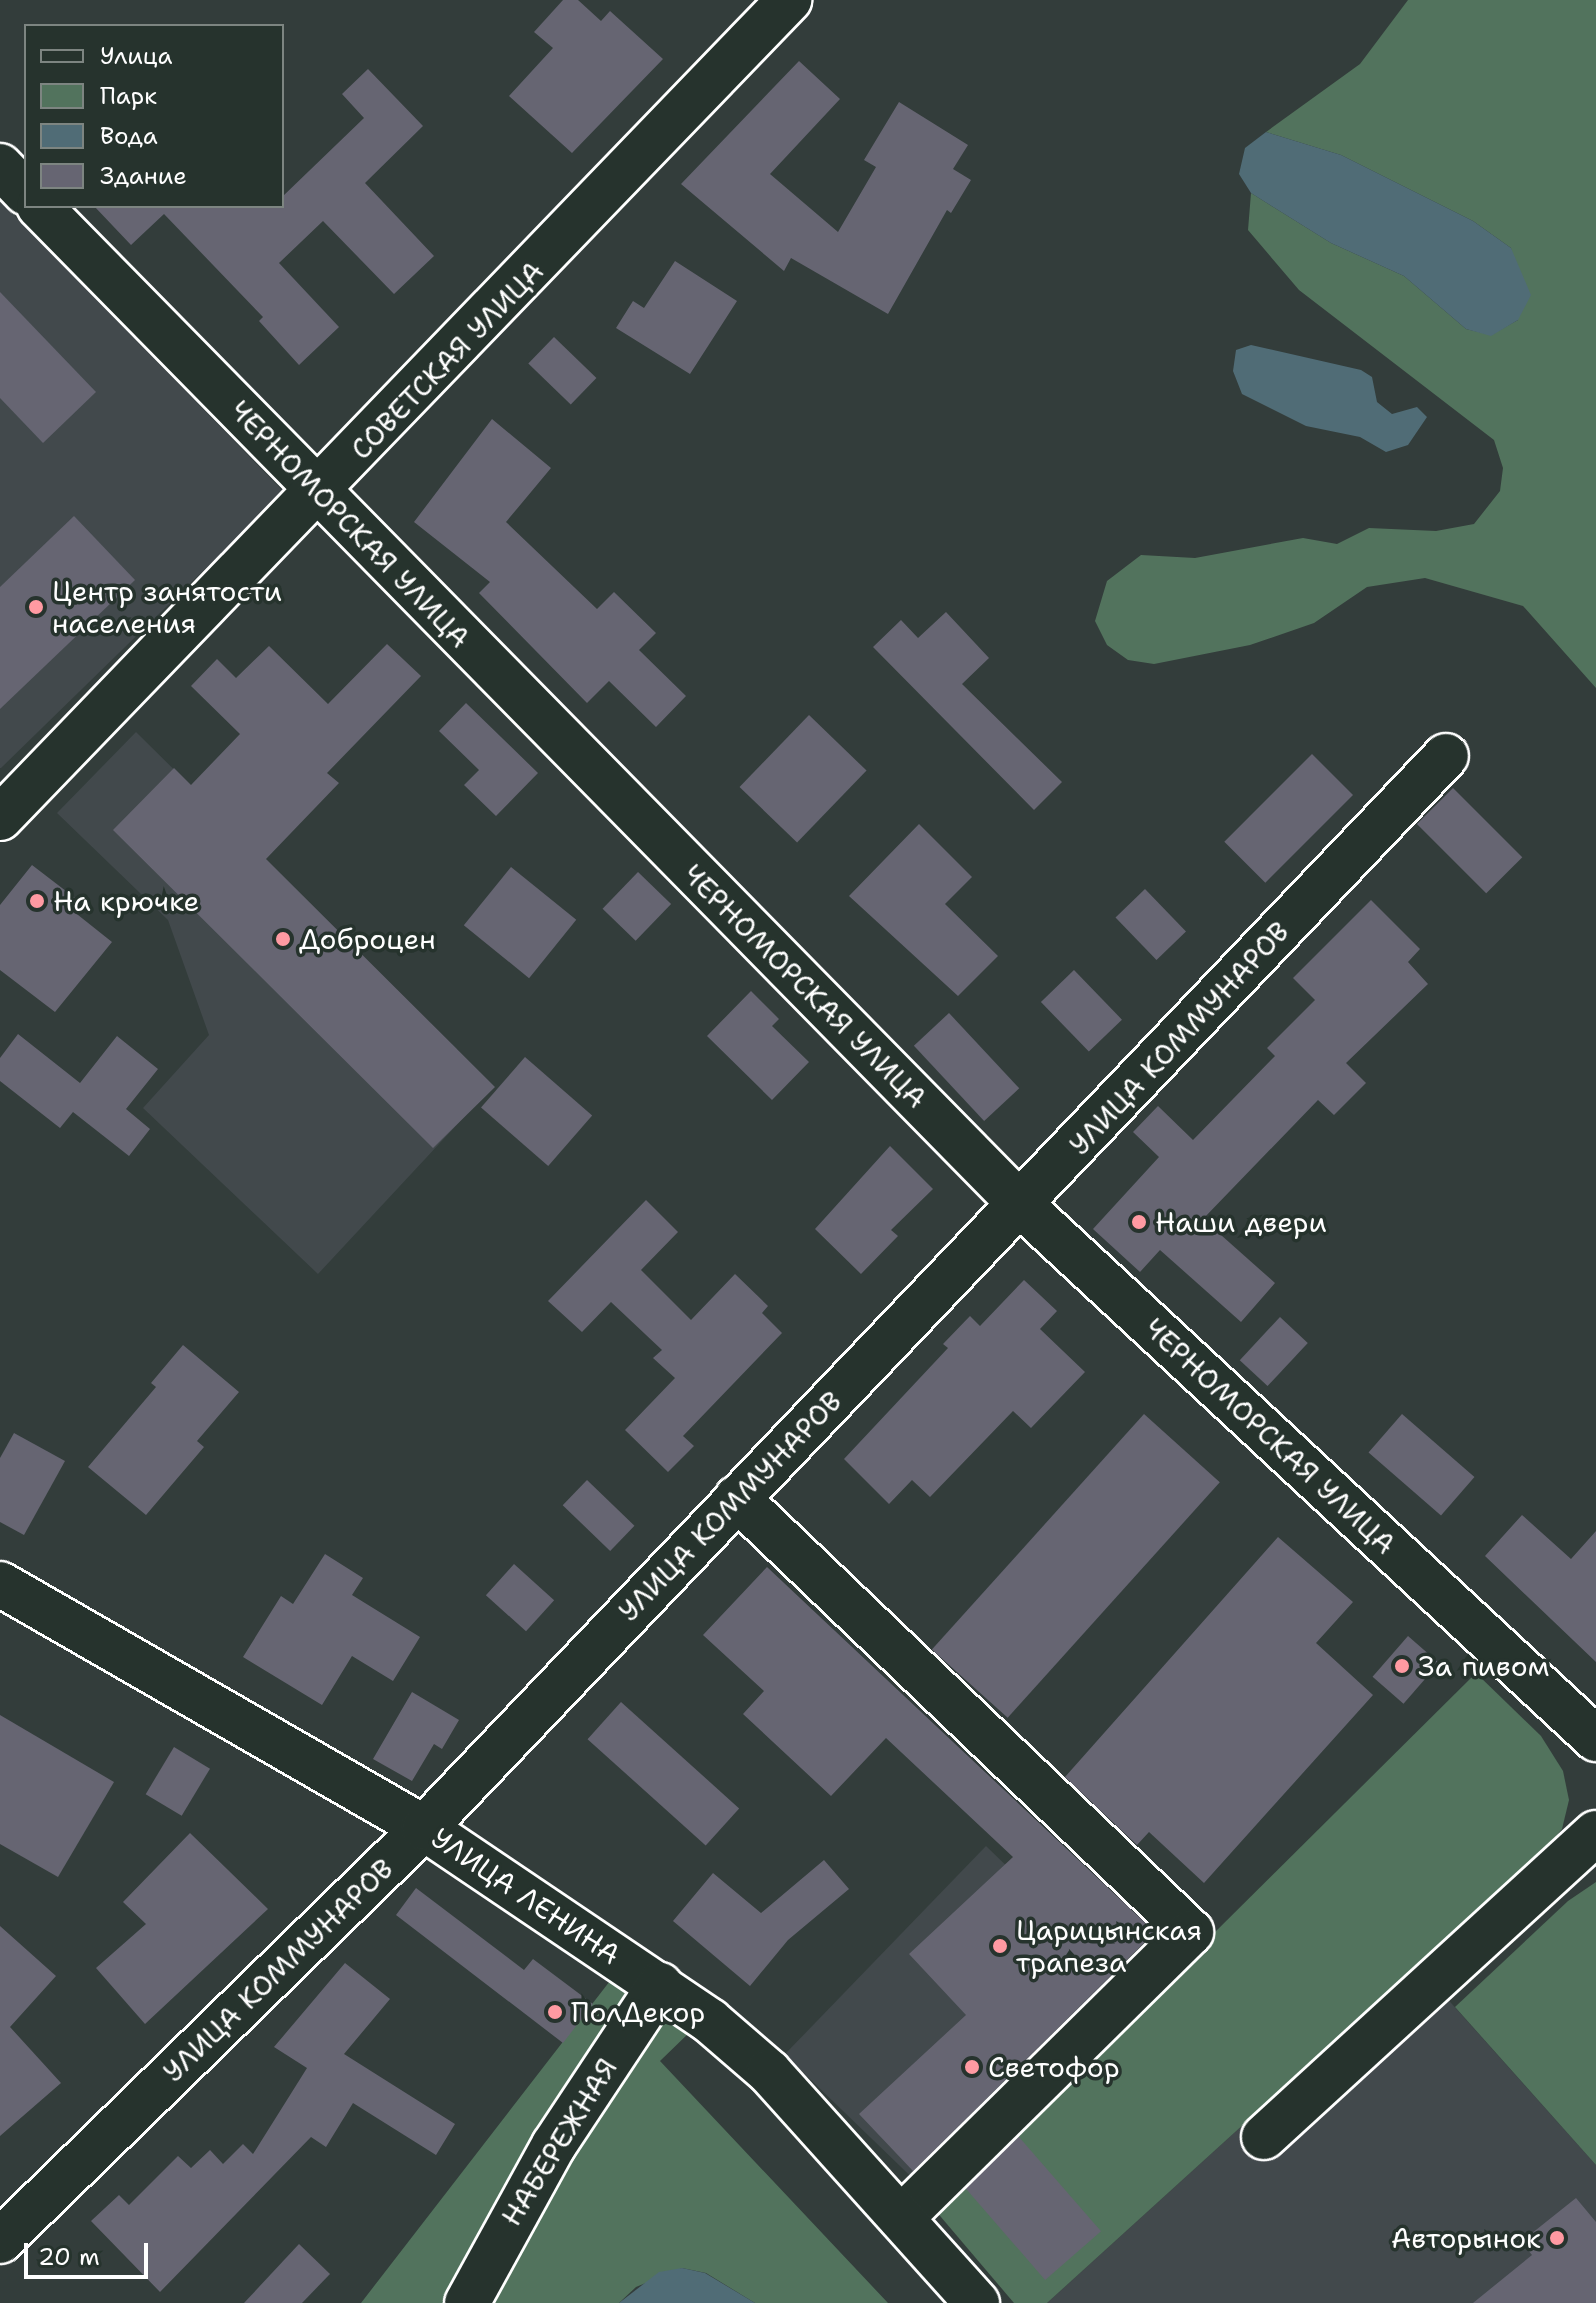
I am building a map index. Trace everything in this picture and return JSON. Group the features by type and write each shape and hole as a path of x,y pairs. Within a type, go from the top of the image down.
{"street":[{"name":"СОВЕТСКАЯ УЛИЦА","path":"0,818 319,493 789,0"},
{"path":"0,166 24,191"},
{"name":"ЧЕРНОМОРСКАЯ УЛИЦА","path":"41,208 1021,1205 1596,1739"},
{"name":"УЛИЦА КОММУНАРОВ","path":"0,2241 424,1828 1446,756"},
{"path":"737,1498 1191,1932 901,2218"},
{"name":"УЛИЦА ЛЕНИНА","path":"0,1584 424,1828 660,1985 769,2072 977,2303"},
{"path":"1264,2137 1596,1833"},
{"name":"НАБЕРЕЖНАЯ","path":"467,2303 554,2145 660,1985"}],"shaded area":[{"path":"0,201 284,492 1,768 0,768"},
{"path":"136,732 457,1049 428,1077 466,1115 318,1274 143,1108 209,1035 168,920 57,813"},
{"path":"986,1846 1146,2000 944,2209 785,2055"},
{"path":"1418,1966 1596,2165 1596,2303 1047,2303"}],"green space":[{"path":"1408,0 1596,0 1596,688 1523,606 1425,578 1367,587 1314,623 1250,645 1154,664 1128,660 1107,645 1095,621 1107,581 1141,555 1195,558 1303,538 1337,544 1369,528 1436,531 1474,524 1500,491 1503,468 1494,440 1299,290 1248,230 1251,193 1331,243 1404,276 1466,329 1491,335 1518,320 1511,248 1473,221 1341,155 1266,132 1360,64"},
{"path":"1476,1673 1541,1736 1563,1771 1569,1800 1562,1829 1542,1853 1047,2303 1014,2303 935,2210"},
{"path":"1596,1882 1596,2165 1455,2007 1568,1901"},
{"path":"613,1977 692,2030 660,2061 888,2303 755,2303 706,2273 682,2268 636,2287 619,2303 361,2303"}],"water":[{"path":"1266,132 1341,155 1473,221 1511,248 1531,295 1518,320 1491,336 1466,329 1404,276 1331,243 1251,193 1239,174 1245,148"},
{"path":"1251,345 1361,370 1372,377 1377,402 1392,414 1417,407 1427,417 1408,445 1386,452 1360,437 1306,426 1242,394 1233,371 1236,350"},
{"path":"682,2268 705,2273 755,2303 619,2303 659,2272"}],"building":[{"path":"563,0 578,0 601,21 610,11 663,59 572,153 509,96 553,48 534,32"},
{"path":"799,61 840,99 770,174 838,232 876,167 864,160 899,102 968,145 953,169 971,180 951,213 947,210 888,314 791,258 784,271 681,184"},
{"path":"368,69 423,126 365,183 434,256 394,294 323,221 279,263 339,327 299,365 259,321 263,317 164,214 131,245 96,208 284,208 284,195 364,118 342,94"},
{"path":"675,261 737,301 690,374 616,328 633,301 644,308"},
{"path":"0,292 96,392 43,443 0,398"},
{"path":"554,337 596,378 571,405 528,364"},
{"path":"492,419 551,468 506,522 597,609 614,592 656,633 639,650 686,696 656,727 609,681 587,703 479,593 490,582 414,522"},
{"path":"74,516 135,580 0,709 0,587"},
{"path":"946,612 989,658 962,684 1062,782 1034,810 873,647 901,620 918,638"},
{"path":"387,644 421,676 327,773 339,783 266,859 495,1087 433,1148 113,830 174,768 191,785 240,734 191,686 217,659 236,678 269,646 328,704"},
{"path":"466,703 538,773 496,816 464,785 479,770 439,731"},
{"path":"809,715 867,771 797,843 740,787"},
{"path":"1312,754 1353,795 1265,883 1224,842"},
{"path":"1453,788 1522,857 1486,893 1417,824"},
{"path":"919,824 972,877 945,904 998,956 958,996 849,896"},
{"path":"32,865 75,898 68,907 112,942 55,1012 0,970 0,905"},
{"path":"511,867 576,920 529,978 464,925"},
{"path":"638,872 671,904 636,941 603,909"},
{"path":"1145,889 1186,931 1156,960 1116,917"},
{"path":"1371,900 1420,949 1408,962 1428,984 1346,1063 1366,1083 1334,1115 1318,1100 1203,1219 1275,1283 1241,1322 1160,1250 1140,1272 1093,1229 1159,1157 1133,1132 1158,1106 1193,1140 1275,1056 1267,1048 1315,1000 1293,978"},
{"path":"1074,970 1122,1020 1089,1052 1041,1002"},
{"path":"751,991 779,1019 772,1026 809,1062 772,1100 707,1036"},
{"path":"949,1013 1019,1088 984,1121 914,1046"},
{"path":"18,1034 80,1083 117,1036 158,1069 126,1109 150,1129 129,1156 73,1112 60,1128 0,1081 0,1058"},
{"path":"525,1057 592,1115 548,1166 481,1108"},
{"path":"890,1146 933,1189 891,1230 898,1236 861,1274 815,1229"},
{"path":"646,1200 678,1232 641,1270 691,1320 735,1274 768,1306 762,1313 782,1333 683,1436 694,1446 668,1472 625,1430 675,1378 653,1358 662,1350 611,1302 582,1332 548,1301"},
{"path":"1024,1280 1057,1311 1040,1329 1085,1372 1031,1428 1013,1411 930,1497 912,1480 889,1504 844,1459 948,1348 943,1344 970,1316 980,1326"},
{"path":"1280,1317 1308,1343 1268,1386 1240,1360"},
{"path":"183,1345 239,1392 197,1441 204,1447 146,1515 88,1467 156,1387 151,1383"},
{"path":"1144,1414 1220,1482 1008,1718 932,1650"},
{"path":"1402,1414 1474,1477 1441,1515 1369,1452"},
{"path":"14,1433 65,1461 24,1535 0,1522 0,1458"},
{"path":"587,1480 634,1526 610,1551 563,1505"},
{"path":"1522,1515 1571,1559 1596,1531 1596,1662 1485,1556"},
{"path":"1278,1537 1353,1602 1316,1643 1373,1695 1204,1883 1149,1832 1137,1845 1065,1777"},
{"path":"325,1554 363,1578 352,1595 420,1637 393,1681 352,1656 322,1705 243,1657 281,1596 293,1604"},
{"path":"514,1564 554,1600 526,1631 486,1595"},
{"path":"767,1567 1155,1932 913,2171 859,2114 966,2015 909,1954 1013,1857 886,1738 831,1796 743,1714 764,1691 703,1635"},
{"path":"1408,1636 1439,1663 1404,1704 1373,1677"},
{"path":"412,1692 459,1720 442,1749 434,1744 412,1781 373,1759"},
{"path":"621,1702 739,1808 706,1846 588,1739"},
{"path":"0,1715 114,1782 58,1877 0,1844"},
{"path":"174,1747 210,1769 182,1816 146,1794"},
{"path":"190,1833 268,1909 145,2024 96,1968 146,1924 123,1902"},
{"path":"824,1860 849,1889 788,1940 750,1986 673,1921 713,1873 761,1913"},
{"path":"416,1888 524,1970 533,1959 593,2004 563,2043 396,1915"},
{"path":"0,1926 56,1976 10,2027 61,2083 0,2136"},
{"path":"345,1963 390,1999 344,2054 455,2124 436,2155 353,2103 326,2147 311,2137 160,2292 91,2221 119,2195 129,2205 178,2156 191,2168 210,2150 223,2164 243,2144 253,2154 307,2068 274,2047"},
{"path":"1019,2137 1101,2231 1045,2280 963,2186"},
{"name":"Авторынок","path":"1576,2198 1596,2222 1596,2303 1473,2303 1532,2255 1521,2242"},
{"path":"299,2244 330,2274 302,2303 244,2303"}],"place":[{"name":"Центр занятости населения","path":"36,607"},
{"name":"На крючке","path":"37,901"},
{"name":"Доброцен","path":"283,939"},
{"name":"Наши двери","path":"1139,1222"},
{"name":"За пивом","path":"1402,1666"},
{"name":"Царицынская трапеза","path":"1000,1946"},
{"name":"ПолДекор","path":"555,2012"},
{"name":"Светофор","path":"972,2067"},
{"name":"Авторынок","path":"1557,2238"}]}
